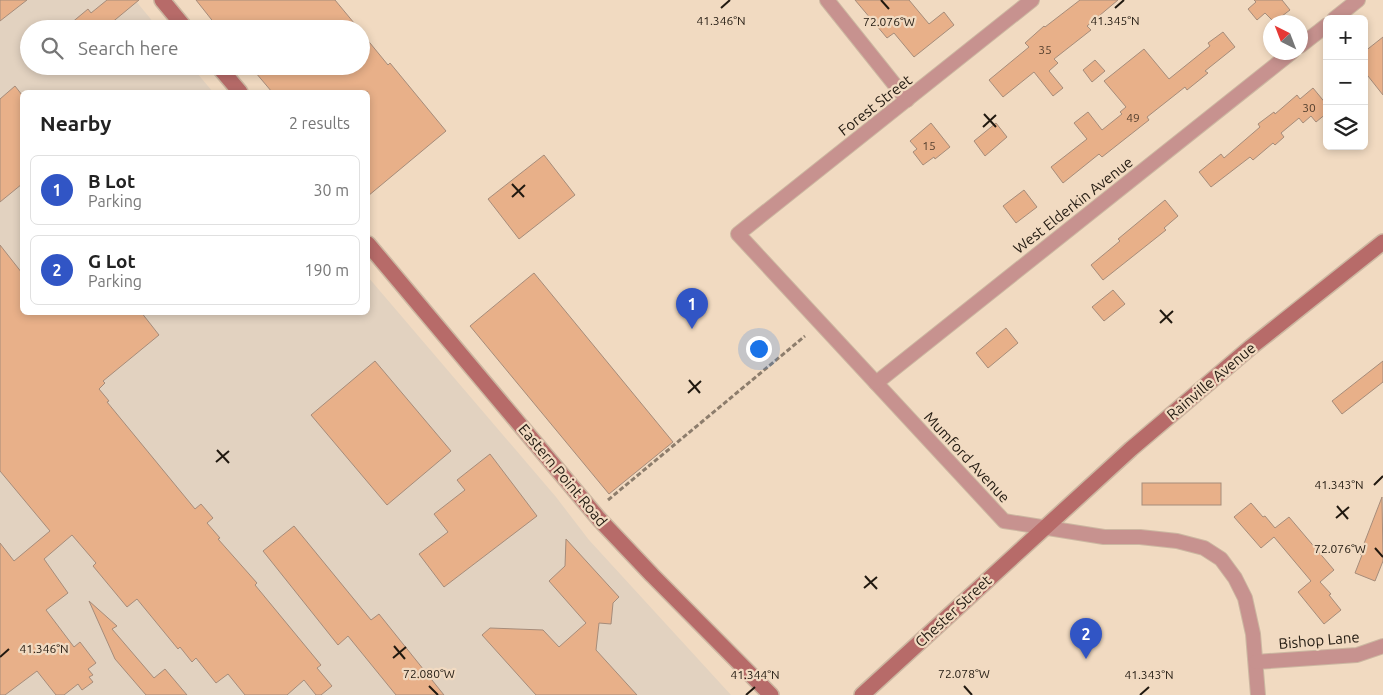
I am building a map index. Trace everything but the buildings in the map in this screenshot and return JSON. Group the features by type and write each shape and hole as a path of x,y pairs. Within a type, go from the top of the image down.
{"main road":[{"path":"162,0 179,20"},
{"path":"226,75 238,90"},
{"name":"Rainville Avenue","path":"1044,527 1131,449 1251,347 1383,242"},
{"name":"Eastern Point Road","path":"370,246 599,519 771,695"},
{"name":"Chester Street","path":"862,695 1044,527"}],"street":[{"path":"827,0 907,100"},
{"name":"Forest Street","path":"738,234 1032,0"},
{"path":"1339,15 1358,0"},
{"path":"1308,40 1323,28"},
{"name":"West Elderkin Avenue","path":"876,383 1282,60"},
{"name":"Mumford Avenue","path":"738,234 1004,521 1104,537 1140,537 1177,541 1204,548 1221,559 1235,578 1245,598 1253,634 1258,695"},
{"name":"Bishop Lane","path":"1256,662 1357,655 1383,646"}],"path":[{"path":"608,500 804,336"}],"shaded area":[{"path":"0,0 135,0 152,20 20,20 20,75 199,75 211,90 20,90 20,315 370,315 370,279 556,497 589,540 731,695 0,695"}],"place":[{"name":"B Lot","path":"692,329"},
{"name":"G Lot","path":"1086,659"}]}
